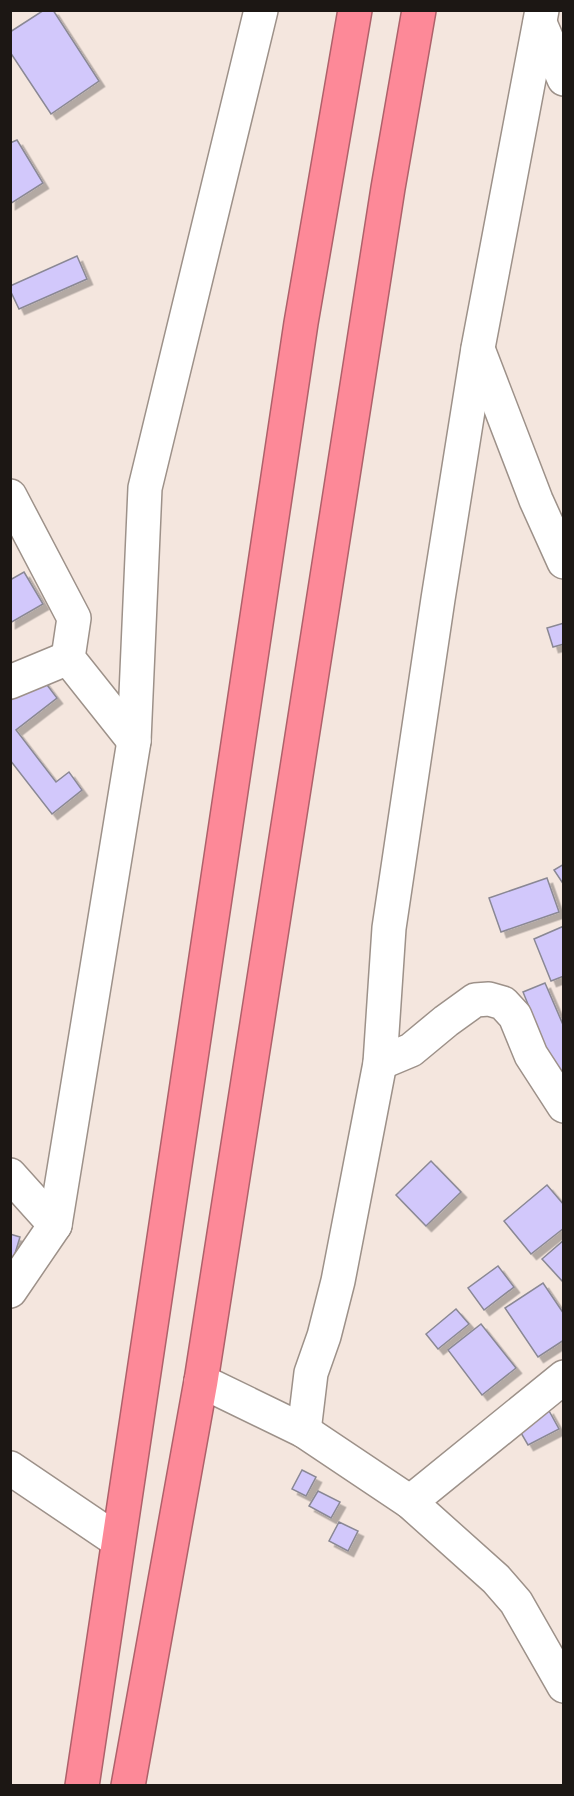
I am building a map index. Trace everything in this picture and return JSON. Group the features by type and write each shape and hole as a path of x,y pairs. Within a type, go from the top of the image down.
{"highway":[{"path":"81,1785 301,323 355,10"},
{"path":"128,1785 201,1381 388,188 420,10"}],"street":[{"path":"10,1291 55,1225 134,741 145,488 261,10"},
{"path":"304,1431 311,1373 338,1281 380,1064 389,928 436,610 478,348 541,16"},
{"path":"541,16 564,79"},
{"path":"478,348 536,500 564,561"},
{"path":"10,496 74,618 68,658 134,741"},
{"path":"10,682 68,658"},
{"path":"380,1064 411,1050 475,1000 489,999 503,1003 514,1016 531,1055 564,1106"},
{"path":"10,1175 55,1225"},
{"path":"410,1502 564,1377"},
{"path":"201,1381 304,1431 410,1502 496,1579 516,1602 564,1686"},
{"path":"10,1468 118,1541"}],"building":[{"path":"44,10 53,10 99,81 51,114 10,52 10,32"},
{"path":"17,140 43,183 10,204 10,143"},
{"path":"77,256 87,279 19,309 10,286"},
{"path":"24,572 43,604 10,623 10,580"},
{"path":"564,623 564,644 553,647 547,628"},
{"path":"41,677 57,698 16,730 56,782 69,772 82,790 52,814 10,760 10,701"},
{"path":"564,864 564,885 554,870"},
{"path":"547,878 559,912 501,932 489,898"},
{"path":"564,926 564,976 551,981 534,939"},
{"path":"545,983 564,1027 564,1079 559,1081 523,992"},
{"path":"431,1161 461,1192 426,1226 396,1195"},
{"path":"547,1185 564,1205 564,1228 531,1254 504,1221"},
{"path":"10,1234 20,1237 10,1270"},
{"path":"564,1240 564,1283 542,1259"},
{"path":"498,1266 514,1287 484,1310 468,1288"},
{"path":"543,1283 564,1314 564,1340 538,1357 505,1308"},
{"path":"456,1309 469,1324 438,1349 426,1334"},
{"path":"481,1324 516,1368 482,1395 448,1350"},
{"path":"548,1409 559,1429 528,1445 517,1426"},
{"path":"302,1470 316,1477 306,1496 292,1489"},
{"path":"318,1491 340,1502 331,1518 309,1506"},
{"path":"339,1522 358,1531 348,1551 329,1541"}]}
